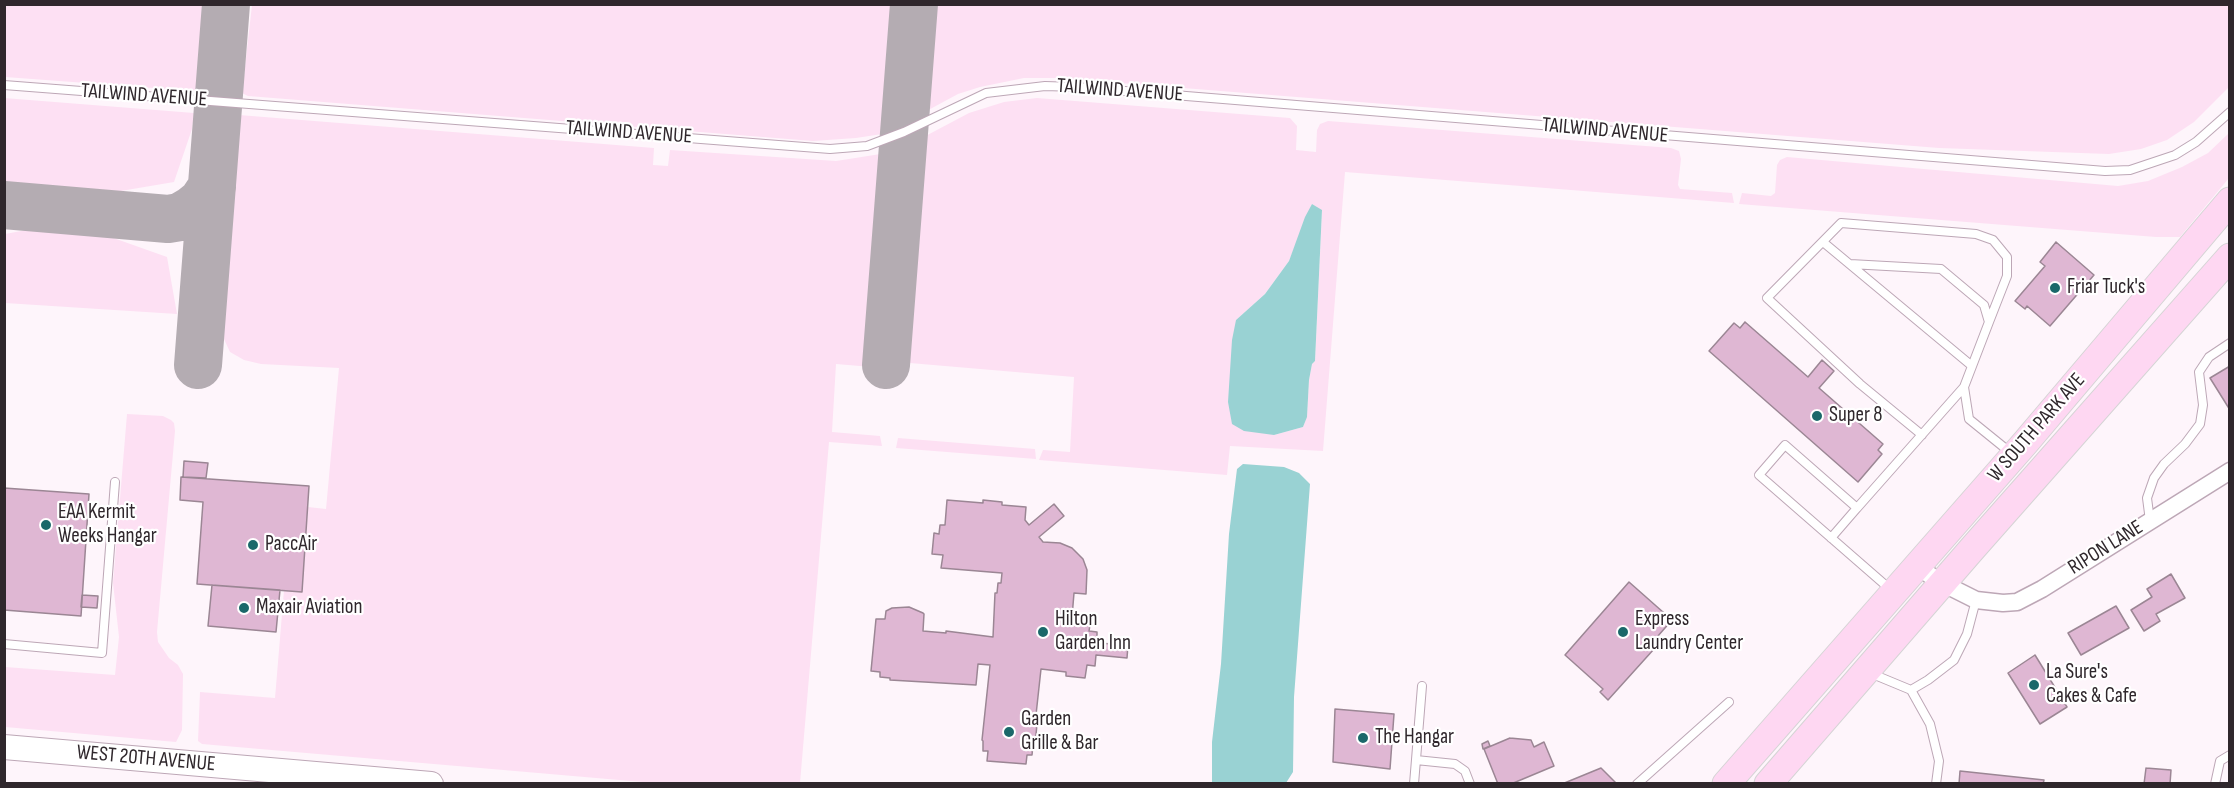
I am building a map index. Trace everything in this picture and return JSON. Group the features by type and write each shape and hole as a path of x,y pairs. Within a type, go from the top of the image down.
{"main road":[{"name":"W SOUTH PARK AVE","path":"1726,783 2014,455 2229,201"},
{"name":"W SOUTH PARK AVE","path":"1768,783 2229,257"},
{"name":"WEST 20TH AVENUE","path":"4,747 431,783"}],"street":[{"name":"RIPON LANE","path":"1976,600 2017,602 2042,590 2229,471"},
{"path":"1916,566 1942,583 1976,600"}],"lane":[{"name":"TAILWIND AVENUE","path":"4,85 830,148 867,146 904,132 986,93 1045,86 1076,87 2105,171 2130,170 2175,155 2196,142 2229,112"},
{"path":"1831,538 1857,508 1922,435 1964,387 2007,276 2007,257 1993,240 1976,234 1841,224 1767,298 1860,384 1922,435"},
{"path":"1823,242 1972,366"},
{"path":"1850,264 1941,269 1984,304 1989,322"},
{"path":"2150,521 2147,498 2154,478 2200,424 2203,405 2199,372 2209,357 2229,343"},
{"path":"1964,387 1969,419 2014,455"},
{"path":"1857,508 1785,446 1759,475 1893,593"},
{"path":"4,644 102,653 115,482"},
{"path":"1911,690 1954,660 1967,634 1976,600"},
{"path":"1867,671 1911,690 1930,724 1939,761 1936,783"},
{"path":"1414,783 1422,686"},
{"path":"1636,783 1729,702"},
{"path":"2216,783 2220,761 2229,755"},
{"path":"1416,760 1455,764 1465,771 1470,783"}],"shaded area":[{"path":"936,4 2229,5 2229,87 2194,122 2167,140 2141,149 2109,154 1939,148 1057,78 1024,78 980,87 958,94 921,114"},
{"path":"4,5 202,5 198,89 194,91 5,77"},
{"path":"252,5 892,5 889,130 882,134 856,138 813,141 248,96 242,93"},
{"path":"4,98 194,113 192,129 174,182 109,193 5,184"},
{"path":"1037,98 1290,118 1297,126 1296,150 1316,152 1317,130 1320,124 1328,121 1671,148 1679,151 1681,159 1678,185 1680,189 1732,193 1734,203 1345,172 1323,451 1230,446 1227,475 1039,460 1043,450 1070,452 1074,377 898,362 918,140 969,113 1004,102","holes":["1312,204 1322,211 1315,361 1312,364 1309,380 1307,416 1303,427 1274,435 1236,320 1265,294 1289,261"]},
{"path":"239,115 654,148 653,165 668,166 670,150 836,161 887,153 872,367 836,364 832,432 880,436 882,446 829,442 800,783 654,783 202,744 198,741 200,692 275,698 284,590 302,591 308,507 326,509 339,368 261,364 244,360 230,352 221,332"},
{"path":"2229,133 2229,178 2180,237 1739,204 1742,193 1771,196 1775,193 1777,165 1780,160 1787,157 2118,186 2148,181 2182,167 2208,153"},
{"path":"32,229 105,235 167,257 177,314 5,303 5,234"},
{"path":"127,414 163,416 174,423 157,632 158,642 183,674 182,730 176,742 5,727 5,667 115,675 119,637 113,583"},
{"path":"898,438 1035,449 1036,459 896,448"}],"water":[{"path":"1312,204 1322,210 1315,361 1312,364 1309,380 1307,417 1303,427 1274,435 1244,431 1232,424 1228,402 1232,340 1236,320 1265,294 1289,261"},
{"path":"1243,464 1284,467 1299,473 1310,484 1294,697 1293,772 1286,783 1212,783 1212,742 1221,664 1229,534 1237,469"}],"building":[{"name":"Friar Tuck's","path":"2056,242 2094,275 2050,326 2027,306 2025,309 2015,301 2045,266 2040,262"},
{"name":"Super 8","path":"1745,322 1808,377 1822,360 1834,371 1819,388 1883,444 1878,450 1882,454 1858,482 1709,351 1734,323 1740,328"},
{"path":"2230,366 2230,410 2210,378"},
{"path":"184,461 208,463 206,478 183,477"},
{"name":"PaccAir","path":"181,477 309,486 302,592 197,584 203,502 180,500"},
{"name":"EAA Kermit Weeks Hangar","path":"4,488 89,494 81,616 4,610"},
{"name":"Hilton Garden Inn","path":"947,500 983,503 983,500 1002,502 1002,505 1026,507 1025,520 1029,525 1054,504 1064,516 1039,537 1043,542 1060,543 1072,548 1083,559 1087,570 1086,594 1074,593 1072,617 1091,619 1089,631 1097,632 1097,643 1128,645 1127,658 1096,655 1095,666 1087,665 1085,678 1066,676 1066,672 1041,669 1035,745 1033,745 1032,755 1027,755 1026,764 987,761 988,751 983,751 982,740 990,665 978,664 976,685 890,680 890,678 880,677 880,672 871,671 876,619 885,619 886,611 892,608 909,607 923,613 923,631 946,633 946,631 993,637 995,593 997,593 998,583 1001,583 1002,573 941,568 943,555 932,554 934,533 939,534 940,525 945,525"},
{"path":"2171,574 2185,598 2156,614 2160,621 2144,631 2131,610 2152,597 2147,589"},
{"name":"Express Laundry Center","path":"1629,582 1672,620 1650,645 1654,649 1608,700 1600,692 1603,689 1565,655"},
{"name":"Maxair Aviation","path":"212,585 280,590 276,632 208,626"},
{"path":"82,595 98,596 97,608 81,607"},
{"path":"2116,606 2129,628 2081,655 2068,633"},
{"path":"2035,655 2067,707 2040,724 2008,673"},
{"name":"The Hangar","path":"1335,709 1394,714 1390,769 1333,762"},
{"path":"1510,738 1531,740 1534,747 1544,742 1554,766 1511,784 1498,784 1484,749"},
{"path":"1488,741 1490,746 1483,749 1482,744"},
{"path":"1601,768 1617,784 1562,784"},
{"path":"2146,768 2171,770 2170,784 2144,784"},
{"path":"1960,771 2044,780 2043,784 1959,784"}],"taxiway":[{"path":"198,365 226,4"},
{"path":"886,365 914,4"},
{"path":"4,205 168,219 180,217 192,210 202,202 212,187"}],"place":[{"name":"Friar Tuck's","path":"2055,288"},
{"name":"Super 8","path":"1817,416"},
{"name":"EAA Kermit Weeks Hangar","path":"46,525"},
{"name":"PaccAir","path":"253,545"},
{"name":"Maxair Aviation","path":"244,608"},
{"name":"Hilton Garden Inn","path":"1043,632"},
{"name":"Express Laundry Center","path":"1623,632"},
{"name":"La Sure's Cakes & Cafe","path":"2034,685"},
{"name":"Garden Grille & Bar","path":"1009,732"},
{"name":"The Hangar","path":"1363,738"}]}
